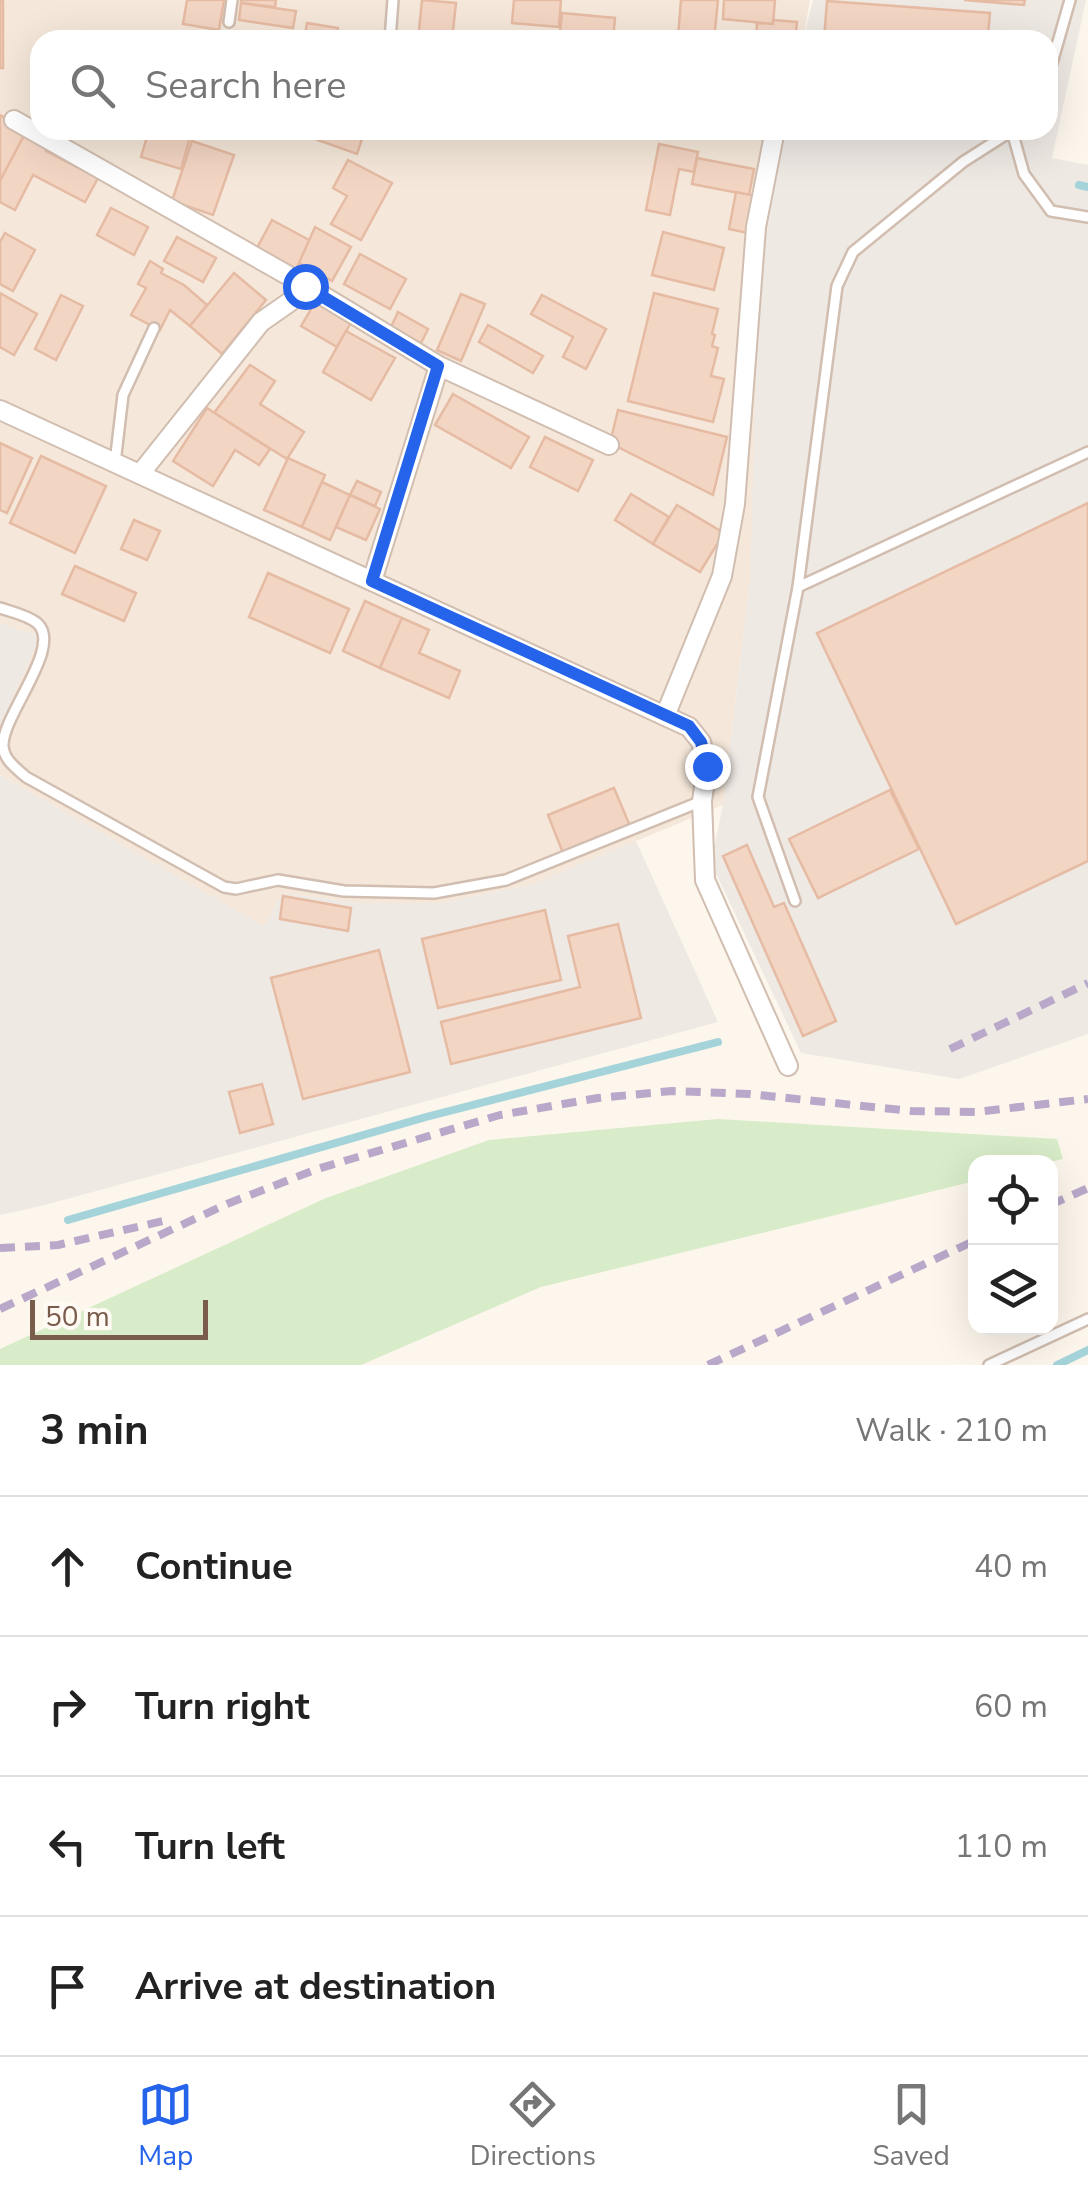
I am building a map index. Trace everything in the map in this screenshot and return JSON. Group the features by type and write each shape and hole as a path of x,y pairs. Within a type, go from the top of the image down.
{"street":[{"path":"14,120 30,129"},
{"path":"49,140 438,366 609,445"},
{"path":"666,716 722,576 735,504 756,227 773,140"},
{"path":"140,474 261,322 294,299 305,286"},
{"path":"372,581 438,366"},
{"path":"0,410 689,726 701,742 707,766 702,802 705,880 788,1066"}],"lane":[{"path":"229,22 232,0"},
{"path":"391,30 394,0"},
{"path":"1058,42 1070,0"},
{"path":"795,902 758,798 798,587 837,286 854,252 963,162 997,140"},
{"path":"1016,140 1024,174 1051,211 1088,217"},
{"path":"115,463 123,395 154,328"},
{"path":"798,587 1088,452"},
{"path":"0,608 39,624 45,635 43,650 7,729 3,746 8,761 26,777 224,887 236,889 278,880 344,891 434,893 506,880 702,802"},
{"path":"989,1365 1088,1318"}],"shaded area":[{"path":"0,0 810,0 805,30 30,30 30,140 782,140 750,579 723,805 530,885 441,903 361,903 282,893 265,927 0,775 0,727 40,636 0,623"},
{"path":"813,0 1086,0 1058,130 1058,30 806,30"},
{"path":"781,140 1056,140 1052,158 1088,165 1088,1034 959,1079 801,1053 711,863 723,805 750,579 760,240"},
{"path":"0,623 40,636 0,727"},
{"path":"0,775 264,926 282,893 361,903 441,903 530,885 636,841 718,1022 0,1215"}],"green space":[{"path":"718,1119 1057,1139 1063,1159 1058,1160 1058,1155 968,1155 968,1183 541,1287 361,1365 0,1365 0,1349 326,1198 489,1140"}],"building":[{"path":"3,0 3,68 0,68"},
{"path":"187,0 224,0 219,30 183,24"},
{"path":"241,0 276,0 275,7"},
{"path":"422,0 456,3 453,30 419,30"},
{"path":"514,0 561,0 559,27 512,23"},
{"path":"681,0 718,0 715,30 679,30"},
{"path":"724,0 775,0 773,24 723,19"},
{"path":"964,0 1025,0 1024,5"},
{"path":"827,1 990,13 988,30 825,30"},
{"path":"241,3 296,11 293,28 239,20"},
{"path":"562,13 615,18 614,30 560,30"},
{"path":"773,20 797,22 796,30 757,30 757,23 773,24"},
{"path":"307,23 338,28 338,30 306,30"},
{"path":"0,115 27,130 0,181"},
{"path":"27,130 30,140 51,142 46,151 98,178 85,202 33,175 15,210 0,202 0,181"},
{"path":"146,140 189,140 181,169 141,157"},
{"path":"318,140 362,140 357,154"},
{"path":"192,141 234,155 213,215 172,201"},
{"path":"659,144 698,152 694,172 679,169 670,215 646,210"},
{"path":"697,158 754,169 749,195 692,184"},
{"path":"348,160 392,183 361,240 331,224 347,196 333,188"},
{"path":"736,192 755,196 748,233 729,229"},
{"path":"111,208 148,227 134,255 97,235"},
{"path":"272,220 311,241 296,269 257,248"},
{"path":"315,227 351,247 332,281 299,263"},
{"path":"663,232 724,248 714,290 652,275"},
{"path":"5,233 35,250 13,291 0,284 0,242"},
{"path":"177,237 216,258 203,282 164,261"},
{"path":"360,254 406,279 390,309 344,284"},
{"path":"150,261 207,305 190,326 170,310 160,330 131,315 146,288 138,284"},
{"path":"234,273 266,300 222,354 190,326"},
{"path":"0,293 37,314 14,355 0,347"},
{"path":"654,293 718,309 712,346 718,348 711,376 724,379 713,422 628,401"},
{"path":"461,294 485,304 461,361 437,350"},
{"path":"61,295 83,306 56,360 35,349"},
{"path":"542,295 606,329 586,369 563,357 573,337 531,314"},
{"path":"317,299 353,319 337,347 301,326"},
{"path":"398,312 428,329 421,343 391,327"},
{"path":"488,325 543,356 533,373 479,342"},
{"path":"346,331 395,358 371,400 323,372"},
{"path":"250,365 275,381 260,404 304,432 287,459 214,413"},
{"path":"453,394 529,437 511,468 435,425"},
{"path":"207,408 270,449 259,465 235,450 213,486 173,461"},
{"path":"618,410 727,437 713,495 610,443"},
{"path":"545,437 593,460 578,491 530,467"},
{"path":"0,443 32,458 7,513 0,510"},
{"path":"41,456 106,486 75,553 10,523"},
{"path":"288,458 325,475 302,527 264,510"},
{"path":"357,481 381,492 375,506 350,495"},
{"path":"322,482 350,495 330,540 302,527"},
{"path":"631,494 669,517 653,544 615,520"},
{"path":"350,495 380,509 366,540 336,527"},
{"path":"1088,503 1088,861 956,924 817,633"},
{"path":"677,505 724,533 700,572 653,544"},
{"path":"134,520 160,531 147,560 121,549"},
{"path":"75,566 136,593 124,621 62,594"},
{"path":"268,573 349,609 330,653 249,617"},
{"path":"365,601 402,618 380,668 343,651"},
{"path":"402,618 429,630 419,653 460,671 449,698 380,668"},
{"path":"614,788 630,826 563,853 548,815"},
{"path":"890,790 919,849 818,898 789,839"},
{"path":"747,845 774,907 784,903 836,1021 803,1036 723,856"},
{"path":"283,896 351,908 348,931 280,919"},
{"path":"545,910 561,980 438,1008 422,939"},
{"path":"618,924 641,1018 451,1064 441,1022 580,987 568,936"},
{"path":"379,950 410,1072 303,1099 271,978"},
{"path":"262,1084 273,1124 240,1133 229,1092"}],"waterway":[{"path":"1079,185 1088,187"},
{"path":"68,1220 426,1117 718,1042"},
{"path":"1057,1365 1088,1350"}],"railway":[{"path":"950,1049 1088,983"},
{"path":"0,1309 227,1204 317,1169 500,1115 598,1098 672,1091 749,1094 911,1111 976,1112 1088,1099"},
{"path":"1058,1201 1088,1188"},
{"path":"0,1248 58,1245 172,1219"},
{"path":"708,1365 968,1244"}],"route":[{"path":"305,286 438,366 372,581 689,726 701,742 707,766"}]}
